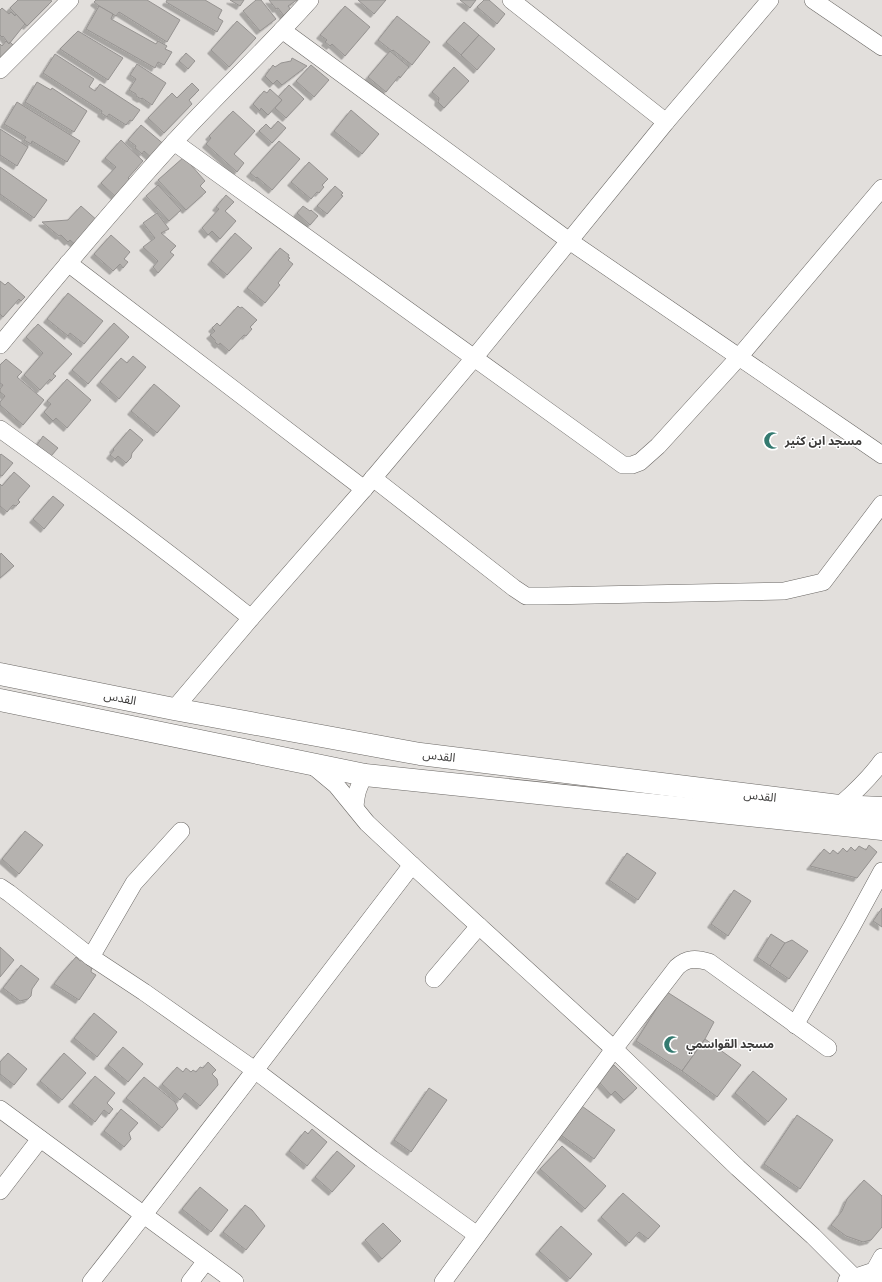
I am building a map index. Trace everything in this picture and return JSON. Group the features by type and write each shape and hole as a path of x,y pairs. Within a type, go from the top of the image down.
{"main road":[{"name":"القدس","path":"0,674 174,709 420,754 839,806 882,808"},
{"name":"القدس","path":"0,700 365,775 882,829"}],"street":[{"path":"0,345 68,263 174,142 310,0"},
{"path":"511,0 666,122"},
{"path":"174,709 369,483 474,358 568,240 770,0"},
{"path":"813,0 882,47"},
{"path":"0,70 63,2"},
{"path":"282,30 568,240 882,455"},
{"path":"174,142 623,465 632,466 640,462 658,446 739,357 882,188"},
{"path":"68,263 526,596 784,591 823,582 882,504"},
{"path":"0,429 187,566 251,618"},
{"path":"839,806 868,780 882,761"},
{"path":"310,763 336,785 367,823 614,1049 738,1168 812,1236 867,1274"},
{"path":"882,765 880,771 882,777"},
{"path":"355,807 356,792 365,775"},
{"path":"91,957 134,883 181,831"},
{"path":"91,1282 256,1071 306,1002 412,865"},
{"path":"795,1025 882,871"},
{"path":"0,887 91,957 144,992 256,1071 372,1159 477,1235"},
{"path":"434,979 479,926"},
{"path":"443,1282 614,1049 677,967 683,962 699,959 708,962 828,1048"},
{"path":"0,1109 235,1282"},
{"path":"0,1191 40,1139"},
{"path":"190,1282 206,1261"}],"building":[{"path":"18,0 52,1 27,26 10,8"},
{"path":"96,0 147,0 180,20 167,42 119,12 116,16 99,6 94,2"},
{"path":"167,0 205,0 222,10 218,18 223,21 217,32 166,2"},
{"path":"230,0 244,0 240,6"},
{"path":"256,0 261,0 276,19 260,31 243,11"},
{"path":"269,0 297,0 288,6 292,11 284,16"},
{"path":"358,0 386,0 374,14"},
{"path":"460,0 476,0 470,8"},
{"path":"484,0 489,0 505,14 497,24 477,7"},
{"path":"99,6 113,14 111,19 156,44 158,41 167,46 165,49 172,52 164,65 158,62 155,68 86,29"},
{"path":"345,6 370,27 345,56 332,44 330,46 325,42 327,40 320,35"},
{"path":"2,8 9,14 11,12 15,16 16,14 25,24 9,44 3,36 2,37 0,35 0,10"},
{"path":"397,16 430,42 412,65 378,40"},
{"path":"237,21 256,38 229,67 211,50"},
{"path":"464,22 479,35 461,55 446,42"},
{"path":"78,31 123,58 108,80 60,49"},
{"path":"479,35 495,49 477,70 461,55"},
{"path":"6,41 13,45 0,59 0,44 2,46"},
{"path":"390,51 409,67 400,78 399,76 386,92 368,77"},
{"path":"186,53 195,61 188,69 179,61"},
{"path":"55,54 94,79 89,87 95,91 100,84 140,110 132,121 130,120 126,125 109,114 107,117 101,113 102,111 43,73"},
{"path":"292,58 307,66 282,85 277,80 273,84 265,76 273,65 275,67 281,63 291,61"},
{"path":"137,64 166,83 152,105 136,96 136,94 129,90 136,79 130,75"},
{"path":"311,65 329,80 314,97 296,81"},
{"path":"454,67 469,81 444,108 438,102 439,98 432,92"},
{"path":"37,82 51,90 52,88 87,111 74,132 25,102"},
{"path":"192,83 199,90 189,100 192,104 164,133 148,118 172,93 177,98"},
{"path":"289,85 304,99 286,118 275,108 282,100 278,97"},
{"path":"270,89 282,100 268,115 261,108 260,111 253,104 264,91 267,93"},
{"path":"17,102 80,141 67,162 32,141 31,144 24,140 26,137 4,124"},
{"path":"351,110 379,134 362,154 334,131"},
{"path":"233,111 255,131 234,154 244,163 237,172 206,144 211,138 209,136"},
{"path":"278,121 286,128 272,143 259,131 266,124 271,129"},
{"path":"141,125 166,146 154,160 144,151 142,154 135,148 136,146 128,140"},
{"path":"0,129 28,147 17,166 0,155"},
{"path":"121,140 143,161 128,178 135,184 120,201 101,183 116,167 105,158"},
{"path":"279,141 300,159 272,190 250,173"},
{"path":"184,157 205,181 200,186 206,192 186,210 158,180"},
{"path":"309,162 328,179 322,185 324,187 319,193 317,192 311,199 291,182"},
{"path":"0,167 47,200 34,218 0,194"},
{"path":"158,185 181,210 169,221 146,196"},
{"path":"335,186 343,193 341,195 343,196 327,214 317,206"},
{"path":"226,195 234,202 225,211 236,221 220,239 212,231 208,235 202,228 219,209 216,207"},
{"path":"81,206 99,222 78,247 70,240 68,242 61,235 59,236 42,222 68,220"},
{"path":"303,206 318,216 310,225 297,213"},
{"path":"157,213 169,229 161,233 176,246 170,252 174,255 158,273 153,267 158,261 143,247 155,238 143,223"},
{"path":"235,233 252,248 227,275 211,261"},
{"path":"111,235 130,252 124,259 128,262 123,268 120,264 113,271 94,254"},
{"path":"280,248 289,255 288,257 290,258 288,260 293,264 278,283 280,285 265,303 247,288"},
{"path":"0,281 5,285 8,282 25,297 21,301 19,299 3,317 0,314"},
{"path":"68,293 103,321 84,344 70,333 68,336 47,319"},
{"path":"238,306 240,308 242,307 257,320 250,327 252,329 246,336 244,335 229,351 220,343 219,345 217,344 210,335 215,331 212,328 217,323 220,326"},
{"path":"114,323 129,337 88,384 72,370"},
{"path":"38,324 72,354 53,374 56,376 51,381 50,379 40,390 24,375 43,353 26,337"},
{"path":"133,356 146,367 119,399 100,382 121,358 127,363"},
{"path":"6,359 22,372 17,377 44,400 23,425 0,405 0,402 5,396 0,392 3,385 0,383 0,365"},
{"path":"67,379 91,400 67,428 56,418 53,421 44,412 51,404 47,401"},
{"path":"154,384 180,406 157,433 131,411"},
{"path":"130,429 143,440 126,463 118,456 115,459 110,455 114,450 113,449"},
{"path":"43,436 58,448 51,456 37,445"},
{"path":"1,454 13,463 2,476 0,475"},
{"path":"14,472 30,486 18,500 20,502 16,506 13,505 7,512 0,506 0,484 2,486"},
{"path":"53,496 64,505 44,529 33,519"},
{"path":"1,553 14,566 0,578 0,555"},
{"path":"25,831 43,845 19,874 2,859"},
{"path":"869,845 877,852 857,878 810,866 824,849 830,854 833,850 838,854 843,848 847,852 851,847 855,851 859,846 866,850"},
{"path":"627,853 656,873 638,900 609,880"},
{"path":"734,890 751,901 728,936 711,924"},
{"path":"882,908 882,927 873,921"},
{"path":"771,934 785,943 770,966 757,957"},
{"path":"792,940 808,951 789,979 770,966 785,943"},
{"path":"0,947 14,960 0,977"},
{"path":"76,957 80,961 85,959 92,966 91,972 96,975 79,1000 54,984"},
{"path":"21,965 39,979 32,989 31,996 28,999 20,1001 3,988"},
{"path":"667,992 714,1022 705,1039 682,1071 636,1041"},
{"path":"94,1013 117,1032 97,1057 74,1038"},
{"path":"705,1039 741,1065 717,1097 682,1071"},
{"path":"123,1047 143,1064 128,1082 108,1065"},
{"path":"8,1053 27,1069 14,1085 0,1074 0,1062"},
{"path":"64,1053 86,1073 62,1100 40,1081"},
{"path":"208,1062 216,1070 212,1074 217,1079 218,1085 200,1106 185,1093 180,1100 162,1084 177,1067 183,1072 186,1068 191,1072 193,1070 196,1072 200,1067 203,1068"},
{"path":"614,1065 637,1088 624,1100 615,1091 611,1095 598,1081"},
{"path":"753,1071 787,1099 768,1122 735,1093"},
{"path":"95,1076 115,1093 107,1103 113,1109 109,1114 104,1110 95,1122 72,1103"},
{"path":"144,1077 175,1102 178,1109 162,1128 126,1098"},
{"path":"429,1088 447,1100 411,1152 394,1140"},
{"path":"579,1104 615,1130 594,1159 558,1133"},
{"path":"121,1109 138,1123 129,1133 131,1139 124,1147 104,1131"},
{"path":"797,1115 833,1140 800,1189 764,1164"},
{"path":"312,1129 327,1142 307,1166 289,1151 305,1131 308,1134"},
{"path":"562,1146 606,1186 585,1209 540,1169"},
{"path":"337,1151 355,1166 332,1192 315,1177"},
{"path":"864,1180 882,1196 882,1227 871,1240 863,1242 846,1236 831,1225 842,1211 847,1199"},
{"path":"200,1187 228,1210 211,1232 182,1209"},
{"path":"623,1193 660,1226 648,1239 639,1232 629,1243 601,1217"},
{"path":"245,1205 252,1210 265,1226 246,1250 223,1232"},
{"path":"383,1223 401,1241 382,1259 365,1240"},
{"path":"561,1226 592,1254 570,1279 539,1251"}],"place":[{"name":"مسجد ابن كثير","path":"772,441"},
{"name":"مسجد القواسمي","path":"673,1044"}]}
